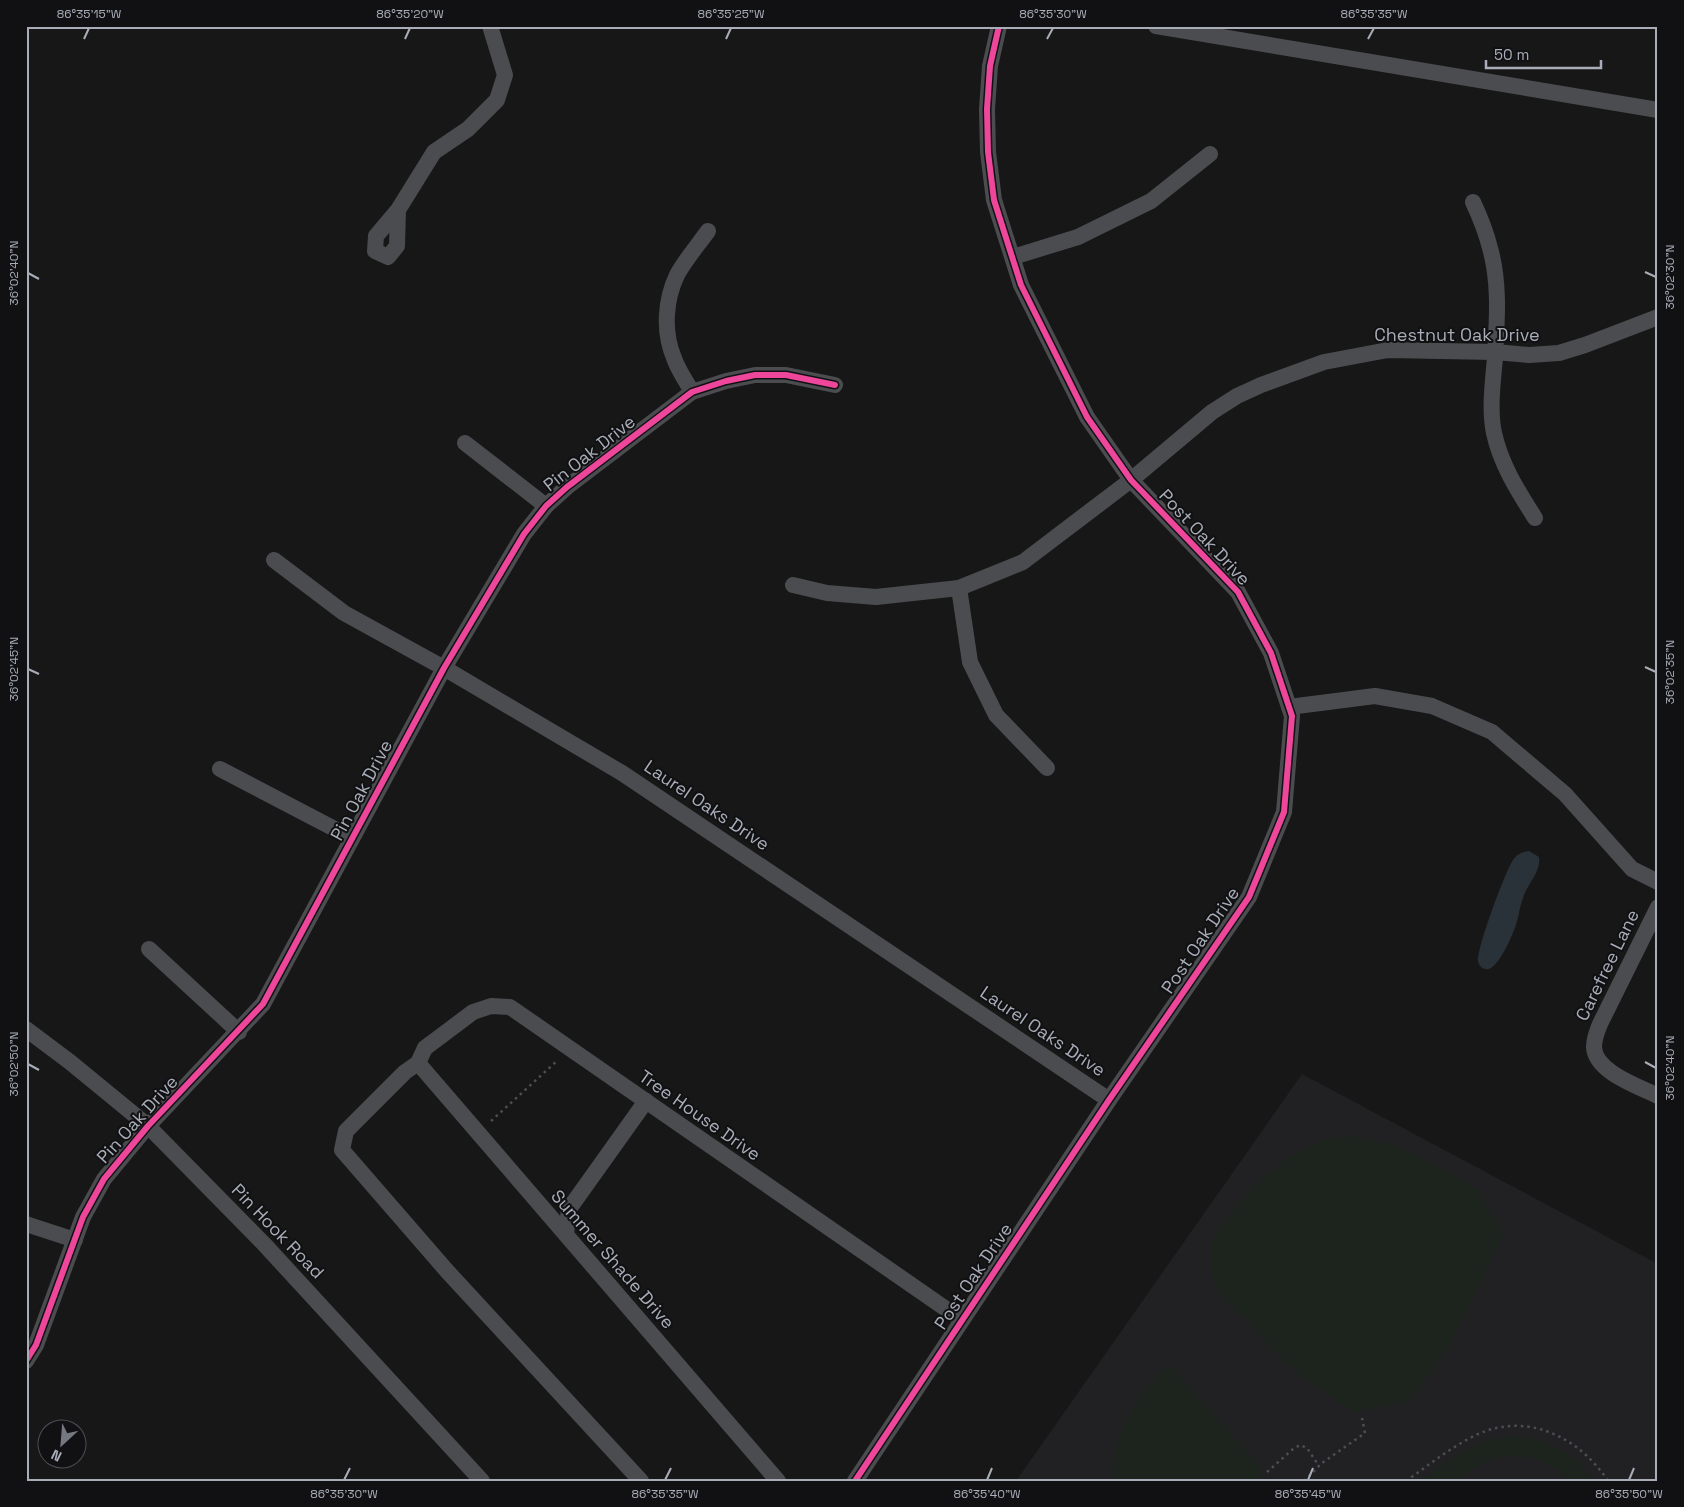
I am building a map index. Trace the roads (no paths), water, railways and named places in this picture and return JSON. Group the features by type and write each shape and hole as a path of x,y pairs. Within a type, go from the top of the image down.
{"street":[{"path":"398,210 434,152 468,129 497,100 505,75 490,26"},
{"name":"Post Oak Drive","path":"855,1481 1109,1100 1248,897 1284,812 1292,716 1271,653 1238,592 1131,480 1088,417 1022,285 994,200 988,152 986,110 990,66 999,26"},
{"path":"1156,26 1658,110"},
{"path":"1013,257 1078,237 1151,201 1210,154"},
{"path":"1473,202 1491,249 1496,278 1497,300 1492,407 1494,432 1500,454 1512,482 1535,518"},
{"path":"692,392 674,358 666,324 668,304 677,275 708,231"},
{"name":"Chestnut Oak Drive","path":"793,586 827,593 876,597 959,588 1023,562 1131,480 1212,412 1237,396 1261,385 1324,362 1388,350 1495,352 1528,355 1558,353 1592,343 1658,317"},
{"name":"Pin Oak Drive","path":"26,1361 36,1345 84,1217 104,1179 148,1126 239,1032 263,1004 444,668 519,541 546,506 567,487 692,392 726,381 755,375 786,375 835,385"},
{"path":"466,443 546,506"},
{"name":"Laurel Oaks Drive","path":"274,560 344,613 444,668 622,772 1109,1100"},
{"path":"959,588 970,662 996,716 1047,768"},
{"path":"1289,707 1375,696 1432,706 1492,732 1565,794 1632,869 1658,882"},
{"path":"220,769 352,838"},
{"name":"Carefree Lane","path":"1658,907 1600,1024 1595,1036 1594,1048 1603,1065 1610,1072 1658,1096"},
{"path":"149,949 239,1032"},
{"name":"Tree House Drive","path":"641,1481 447,1271 342,1150 346,1131 405,1072 418,1062 425,1048 473,1012 491,1006 510,1008 962,1320"},
{"name":"Pin Hook Road","path":"26,1029 70,1062 148,1126 264,1244 482,1481"},
{"name":"Summer Shade Drive","path":"418,1062 778,1481"},
{"path":"566,1234 569,1209 646,1102"},
{"path":"26,1224 75,1240"}]}
